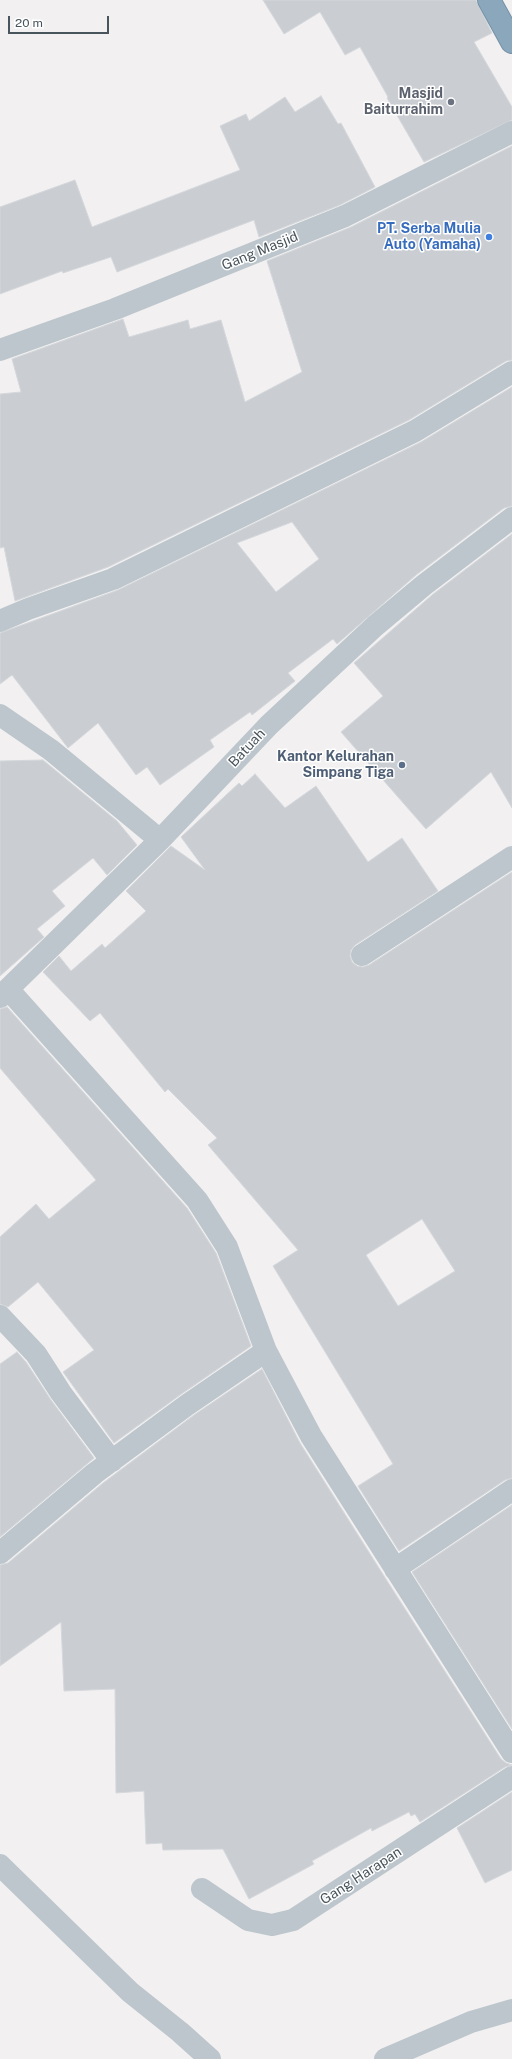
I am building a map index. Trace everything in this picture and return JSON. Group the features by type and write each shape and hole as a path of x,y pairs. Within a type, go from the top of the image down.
{"highway":[{"path":"489,0 512,42"}],"street":[{"name":"Gang Masjid","path":"0,350 115,310 345,216 512,132"},
{"path":"0,621 28,608 113,579 415,431 512,372"},
{"name":"Batuah","path":"4,993 160,840 269,725 375,626 424,585 512,518"},
{"path":"0,715 51,750 160,840"},
{"path":"362,955 512,858"},
{"path":"4,993 197,1200 227,1247 266,1351 311,1436 343,1483 395,1569 512,1752"},
{"path":"0,1316 36,1354 61,1393 112,1461"},
{"path":"0,1552 112,1461 187,1405 266,1351"},
{"path":"395,1569 512,1490"},
{"name":"Gang Harapan","path":"202,1889 248,1920 272,1925 294,1920 512,1777"},
{"path":"0,1866 130,1992 180,2032 210,2059"},
{"path":"385,2059 471,2022 512,2010"}],"building":[{"path":"263,0 476,0 492,33 474,42 512,107 512,120 424,162 387,98 388,97 360,47 345,55 320,12 284,34"},
{"path":"321,96 338,124 341,123 375,187 340,205 259,237 254,220 117,272 111,257 63,273 62,271 0,294 0,207 75,180 92,227 240,170 220,126 246,114 249,121 285,97 295,112"},
{"path":"512,146 512,360 506,361 409,420 108,567 15,601 4,547 0,548 0,394 21,392 12,359 123,319 129,337 188,320 190,329 221,320 245,402 302,372 267,261 351,227"},
{"path":"512,387 512,506 504,508 416,575 337,644 333,639 288,673 295,681 252,715 250,712 210,740 214,747 160,785 147,767 136,775 98,723 68,748 12,675 0,684 0,633 118,590 421,442","holes":["292,522 319,559 276,592 237,543"]},
{"path":"512,534 512,808 491,772 426,829 341,732 383,696 354,663 432,595"},
{"path":"43,760 117,821 137,845 107,875 93,858 52,891 65,906 37,929 44,937 0,976 0,761"},
{"path":"255,774 285,808 316,786 368,862 402,838 438,891 355,945 351,950 350,956 352,962 357,966 363,967 369,965 512,872 512,1478 505,1480 399,1551 358,1486 393,1464 273,1266 298,1250 208,1145 217,1138 168,1089 165,1092 100,1013 90,1021 43,972 59,956 71,971 102,944 105,948 146,911 126,891 171,846 205,870 181,837 239,783 242,786","holes":["422,1219 455,1271 398,1306 366,1255"]},
{"path":"7,1007 187,1208 216,1253 251,1346 114,1443 63,1372 94,1350 38,1282 8,1307 0,1304 0,1237 36,1204 49,1219 96,1180 0,1068 0,1009"},
{"path":"17,1352 26,1362 51,1400 94,1458 0,1537 0,1364"},
{"path":"262,1369 300,1443 501,1759 512,1765 505,1767 420,1822 415,1814 411,1816 409,1812 372,1831 371,1828 312,1861 314,1864 249,1899 223,1849 163,1850 162,1843 146,1844 144,1791 116,1793 115,1689 64,1691 61,1622 0,1666 0,1565 8,1563 103,1483 194,1415"},
{"path":"512,1505 512,1729 412,1572"},
{"path":"512,1792 512,1870 485,1883 457,1828"}],"place":[{"name":"Masjid Baiturrahim","path":"451,102"},
{"name":"PT. Serba Mulia Auto (Yamaha)","path":"489,237"},
{"name":"Kantor Kelurahan Simpang Tiga","path":"402,765"}]}
